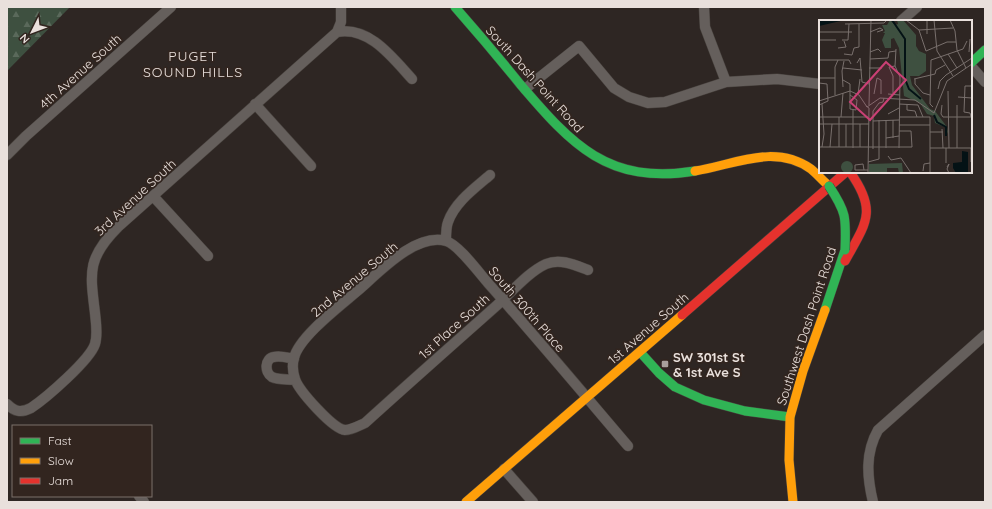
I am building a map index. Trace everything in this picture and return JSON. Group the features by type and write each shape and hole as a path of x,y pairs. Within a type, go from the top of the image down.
{"main road":[{"name":"South Dash Point Road","path":"454,7 552,121 572,141 594,157 614,166 636,172 677,174 749,158 768,156 784,157 807,167 829,186"},
{"path":"972,63 985,50"},
{"name":"1st Avenue South","path":"466,502 845,173"},
{"path":"836,278 866,220 868,212 867,204 861,188 851,173"},
{"name":"Southwest Dash Point Road","path":"790,500 790,417 803,371 845,250 845,217 829,186"},
{"path":"640,352 659,373 675,387 704,400 745,410 790,417"}],"street":[{"name":"4th Avenue South","path":"7,155 26,136 171,7"},
{"path":"341,7 342,18 337,32 358,32 375,41 412,79"},
{"path":"704,7 705,27 726,82"},
{"path":"902,20 917,7"},
{"name":"3rd Avenue South","path":"7,404 15,410 22,412 31,408 81,364 93,349 97,331 91,276 96,255 111,234 337,32"},
{"path":"525,89 579,46 614,88 629,97 648,102 665,102 726,82 777,79 819,84"},
{"path":"972,65 985,82"},
{"path":"255,104 310,166"},
{"path":"446,240 447,223 454,210 463,199 490,175"},
{"path":"153,196 208,256"},
{"name":"South 300th Place","path":"446,240 457,248 503,300 628,446"},
{"name":"2nd Avenue South","path":"293,363 300,345 311,332 398,256 427,241 446,240"},
{"name":"1st Place South","path":"295,380 301,390 336,427 344,430 354,428 364,423 532,273 546,264 560,262 588,270"},
{"path":"873,502 869,486 868,461 872,440 878,430 985,335"},
{"path":"277,356 293,363 295,380 274,377 268,373 266,366 267,362 272,357 277,356"},
{"path":"504,469 533,502"}],"green space":[{"path":"7,7 70,7 7,71"}],"traffic: fast":[{"path":"455,7 539,106 575,142 594,156 615,166 638,172 665,174 695,171"},
{"path":"972,62 985,50"},
{"path":"829,186 839,203 844,216 845,250"},
{"path":"825,310 845,250"},
{"path":"640,352 659,373 675,387 704,400 745,411 790,417"}],"traffic: slow":[{"path":"695,171 754,158 783,158 797,161 811,169 829,186"},
{"path":"793,502 789,460 790,417 803,371 825,310"},
{"path":"466,502 682,315"}],"traffic: jam":[{"path":"682,315 845,173"},
{"path":"845,261 859,237 866,217 864,197 859,185 851,173"}],"place":[{"name":"SW 301st St & 1st Ave S","path":"665,364"}],"district":[{"name":"PUGET SOUND HILLS","path":"193,64"}]}
